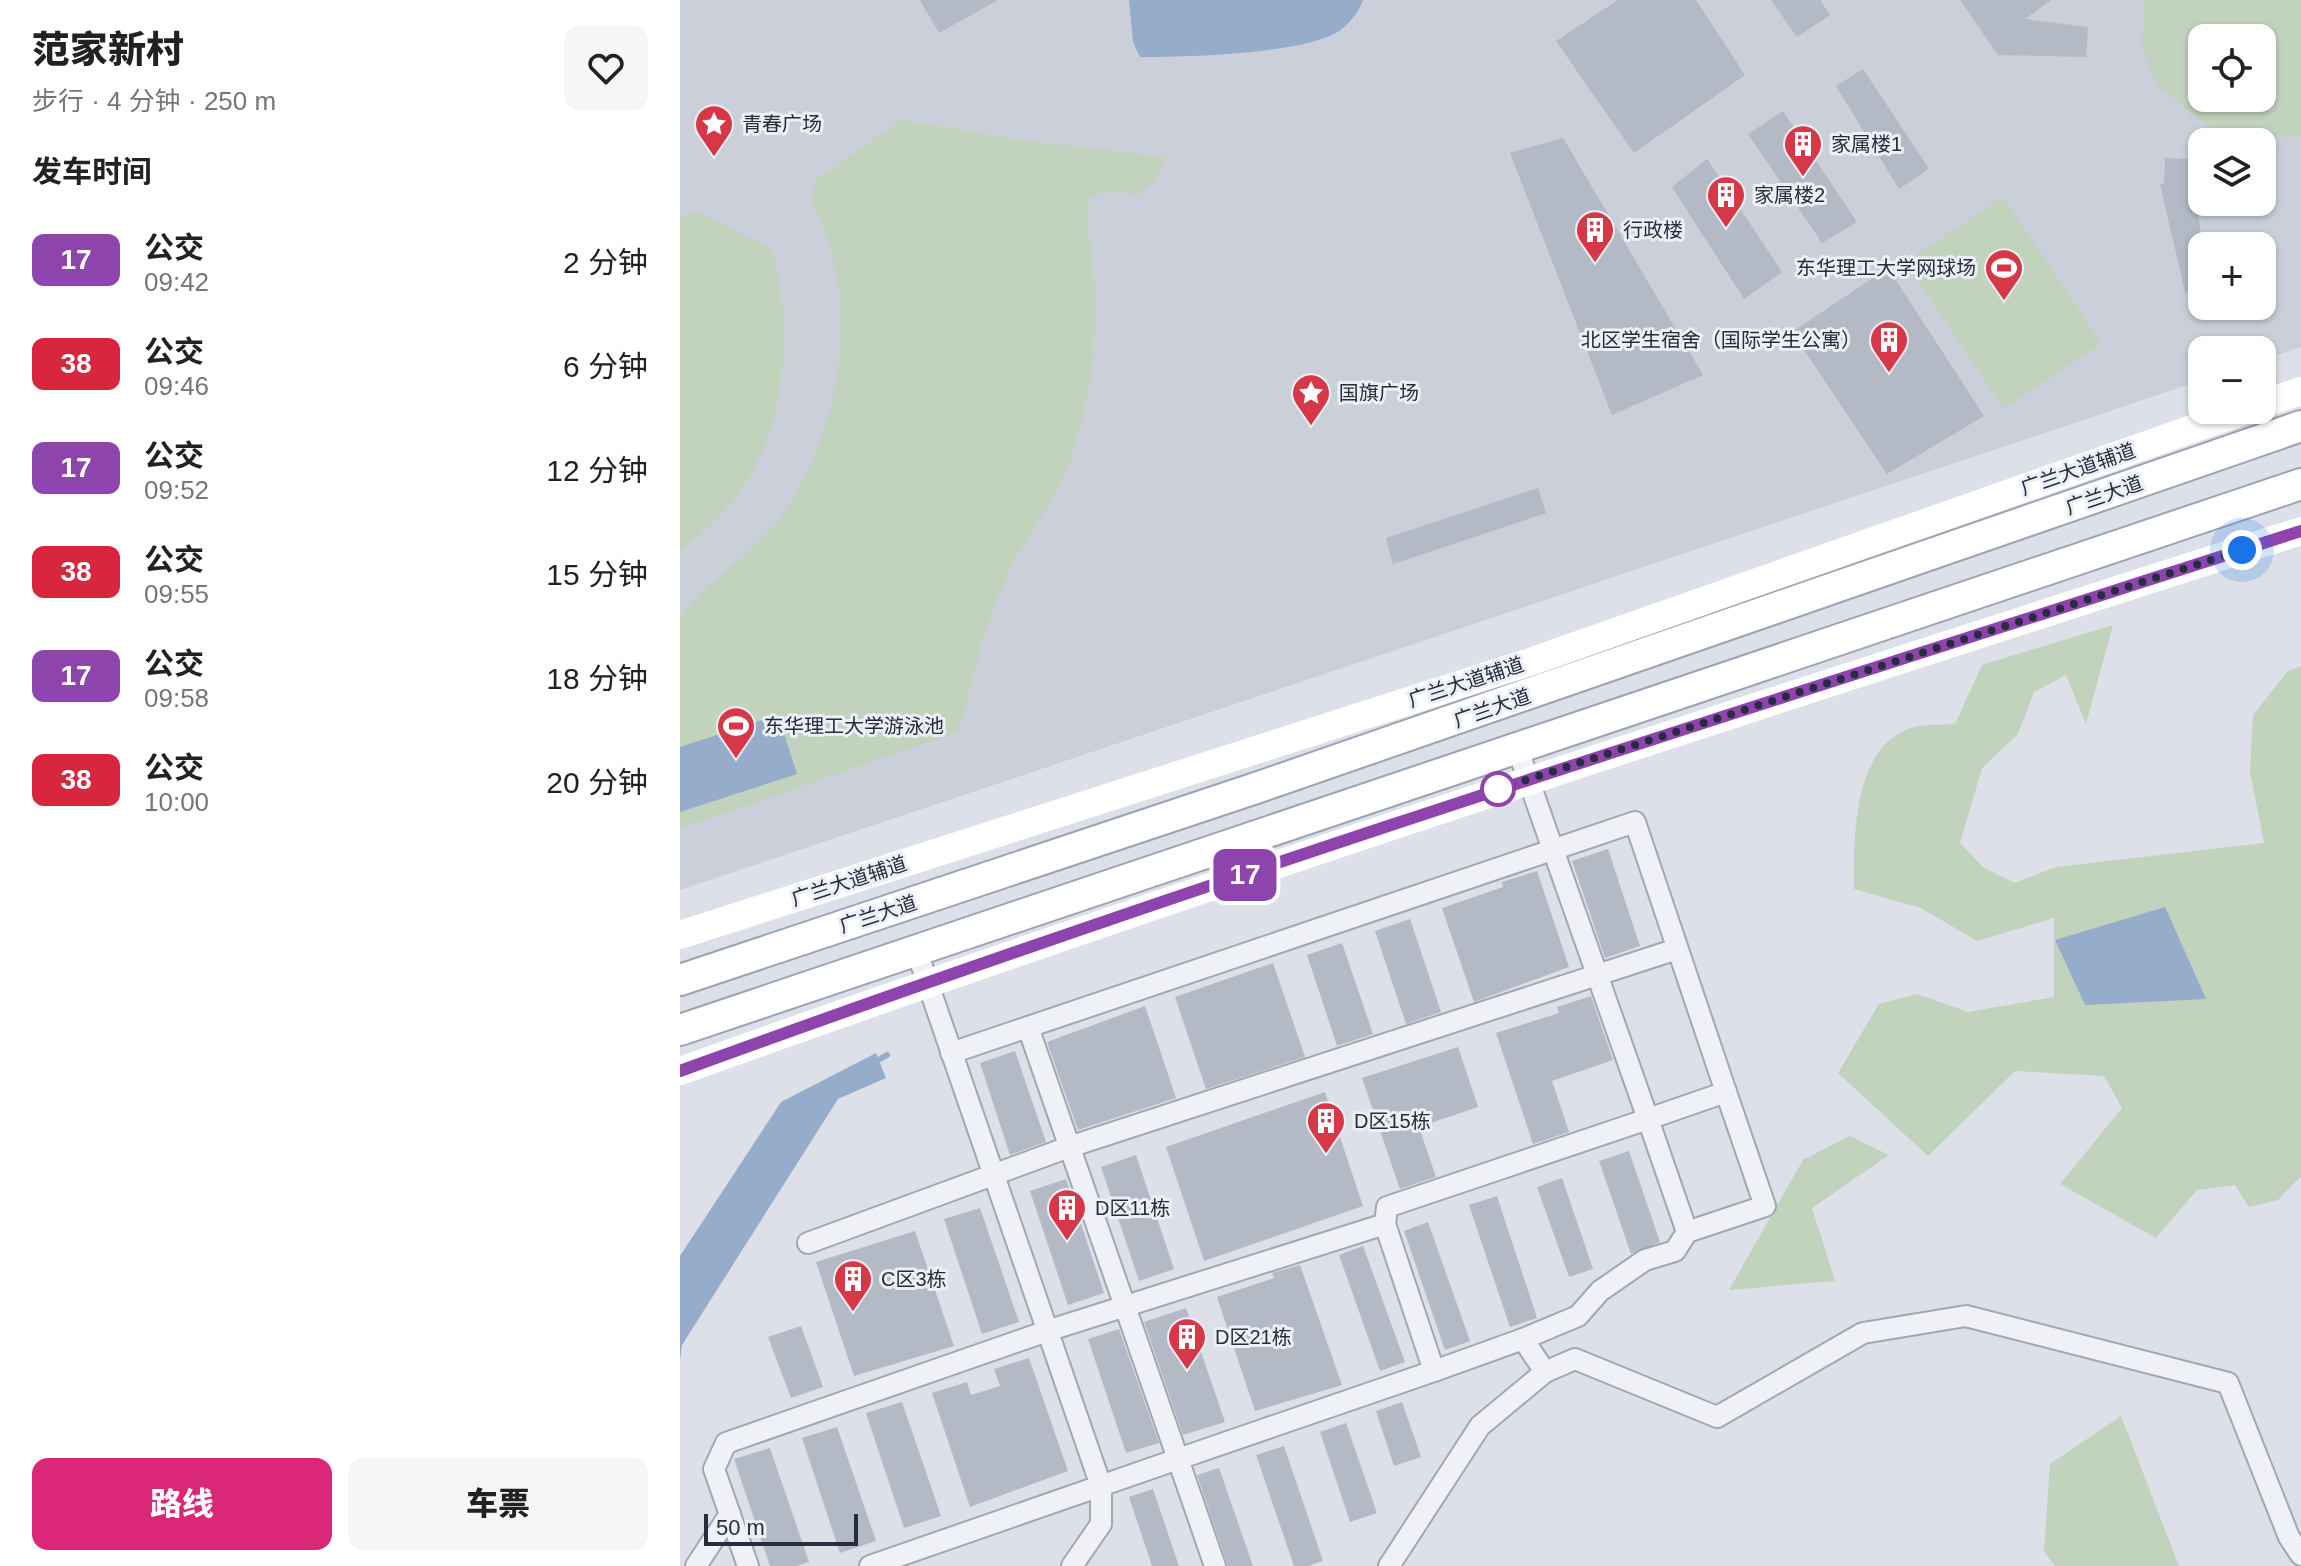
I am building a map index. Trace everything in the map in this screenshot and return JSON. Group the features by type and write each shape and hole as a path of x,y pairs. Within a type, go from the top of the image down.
{"main road":[{"path":"2276,399 2301,391"},
{"name":"广兰大道辅道","path":"680,935 1530,662 2206,424"},
{"name":"广兰大道","path":"680,980 1271,783 2301,426"},
{"path":"680,1030 2301,484"},
{"path":"680,1071 927,982 1528,779 2301,531"}],"street":[{"path":"1518,750 1687,1232"},
{"path":"877,1565 1523,1339 1578,1316 1600,1291 1645,1260 1675,1251 1687,1232 1765,1206 1635,822 951,1053"},
{"path":"808,1243 1069,1147 1677,949"},
{"path":"917,952 996,1173 1101,1486 1101,1524 1072,1566"},
{"path":"1028,1027 1215,1566"},
{"path":"1434,1371 1385,1224 1387,1207 1726,1092"},
{"path":"748,1566 714,1469 726,1443 1050,1330 1385,1224"},
{"path":"1389,1566 1480,1426 1545,1372 1575,1359 1717,1417 1863,1333 1966,1316 2228,1383 2289,1537 2301,1555"},
{"path":"1523,1339 1545,1372"},
{"path":"696,1566 730,1514"}],"shaded area":[{"path":"680,0 2301,0 2301,347 2276,355 2276,336 2188,336 2188,385 680,890"}],"green space":[{"path":"2144,0 2301,0 2301,136 2276,137 2276,128 2217,128 2190,112 2276,112 2276,24 2188,24 2188,110 2158,87 2142,47"},
{"path":"902,120 1027,141 1165,157 1157,178 1138,196 1111,189 1089,198 1095,332 1082,419 1065,475 1013,563 995,604 959,731 680,829 680,616 760,540 784,512 805,476 833,398 840,358 841,317 837,276 827,236 811,198 815,181"},
{"name":"东华理工大学网球场","path":"2003,197 2101,343 2004,408 1906,262"},
{"path":"696,211 772,250 783,310 784,340 778,401 759,458 730,504 680,551 680,217"},
{"path":"2113,625 2086,724 2066,675 2034,692 2018,734 1982,768 1960,843 1984,868 2015,883 2056,867 2264,843 2250,772 2253,715 2287,672 2301,666 2301,1176 2278,1200 2249,1207 2235,1185 2197,1190 2156,1238 2060,1184 2122,1108 2104,1076 2015,1071 1928,1156 1838,1073 1879,1004 1917,994 1968,1012 2054,997 2054,918 1977,941 1921,908 1854,889 1856,821 1867,774 1877,754 1892,739 1911,728 1955,724 1982,665"},
{"path":"1850,1136 1889,1155 1812,1208 1835,1281 1729,1290 1803,1160"},
{"path":"2121,1416 2179,1566 2055,1566 2044,1551 2050,1464"}],"water":[{"path":"1129,0 1363,0 1356,14 1336,33 1296,46 1241,53 1140,57 1133,42"},
{"name":"东华理工大学游泳池","path":"778,715 797,774 680,812 680,747"},
{"path":"2165,907 2206,999 2085,1005 2055,940"},
{"path":"876,1053 886,1078 838,1099 682,1345 680,1360 680,1256 781,1102"}],"building":[{"path":"920,0 998,0 939,33"},
{"path":"1618,0 1696,0 1745,75 1634,153 1556,41"},
{"path":"1771,0 1820,0 1830,15 1797,37"},
{"path":"1960,0 2051,0 2025,19 2088,27 2086,57 1998,55"},
{"path":"1863,69 1929,169 1899,189 1836,86"},
{"name":"家属楼1","path":"1783,111 1857,222 1822,243 1748,134"},
{"name":"行政楼","path":"1563,138 1703,375 1612,415 1510,153"},
{"path":"2165,158 2188,159 2188,216 2198,216 2201,232 2188,232 2188,291 2185,292 2160,184 2164,184"},
{"name":"家属楼2","path":"1707,159 1782,272 1744,299 1672,187"},
{"name":"北区学生宿舍（国际学生公寓）","path":"1888,268 1984,416 1887,474 1792,332"},
{"path":"1538,488 1546,513 1393,564 1386,538"},
{"path":"1608,849 1640,946 1605,958 1572,861"},
{"path":"1537,871 1569,967 1474,1002 1442,908 1503,887 1502,882"},
{"path":"1410,919 1441,1012 1406,1024 1375,931"},
{"path":"1342,943 1373,1034 1337,1046 1307,955"},
{"path":"1273,963 1305,1057 1206,1089 1175,997"},
{"path":"1591,996 1613,1060 1552,1081 1569,1132 1533,1144 1496,1033 1559,1013 1557,1007"},
{"path":"1145,1006 1176,1098 1078,1130 1047,1042"},
{"path":"1458,1047 1478,1107 1419,1127 1436,1177 1400,1189 1362,1078"},
{"path":"1015,1051 1046,1142 1010,1155 980,1063"},
{"path":"1325,1092 1363,1206 1204,1261 1166,1147"},
{"path":"1629,1151 1660,1242 1631,1254 1599,1161"},
{"path":"1136,1155 1174,1269 1139,1281 1101,1167"},
{"path":"1562,1178 1593,1269 1569,1277 1537,1187"},
{"name":"D区11栋","path":"1066,1179 1104,1293 1068,1305 1030,1191"},
{"path":"1497,1196 1537,1318 1510,1327 1469,1205"},
{"path":"980,1208 1019,1322 982,1334 944,1219"},
{"path":"1428,1222 1470,1341 1445,1350 1404,1231"},
{"path":"915,1231 954,1346 854,1376 816,1262"},
{"path":"1363,1246 1405,1362 1380,1371 1339,1255"},
{"path":"1300,1265 1342,1385 1255,1411 1217,1297 1274,1278 1272,1273"},
{"name":"D区21栋","path":"1186,1308 1225,1422 1183,1435 1144,1322"},
{"path":"801,1326 823,1387 791,1398 768,1337"},
{"path":"1119,1329 1159,1443 1126,1453 1088,1339"},
{"path":"1029,1358 1068,1471 970,1507 932,1393 967,1382 971,1395 1000,1386 994,1369"},
{"path":"902,1402 941,1516 904,1528 866,1413"},
{"path":"1402,1402 1421,1457 1394,1466 1376,1411"},
{"path":"1346,1423 1377,1513 1350,1522 1320,1432"},
{"path":"837,1427 876,1541 840,1553 802,1438"},
{"path":"1284,1446 1323,1561 1308,1566 1294,1566 1256,1455"},
{"path":"770,1448 809,1562 796,1566 770,1566 734,1459"},
{"path":"1219,1468 1253,1566 1228,1566 1197,1475"},
{"path":"1153,1489 1179,1566 1152,1566 1129,1497"}],"waterway":[{"path":"873,1063 887,1055"}],"bus line":[{"name":"17","path":"680,1071 927,982 1528,779 2301,531"}],"place":[{"name":"青春广场","path":"714,158"},
{"name":"家属楼1","path":"1803,178"},
{"name":"家属楼2","path":"1726,229"},
{"name":"行政楼","path":"1595,264"},
{"name":"东华理工大学网球场","path":"2004,302"},
{"name":"北区学生宿舍（国际学生公寓）","path":"1889,374"},
{"name":"国旗广场","path":"1311,427"},
{"name":"东华理工大学游泳池","path":"736,760"},
{"name":"D区15栋","path":"1326,1155"},
{"name":"D区11栋","path":"1067,1242"},
{"name":"C区3栋","path":"853,1313"},
{"name":"D区21栋","path":"1187,1371"}],"route":[{"path":"1498,789 2242,550"}]}
